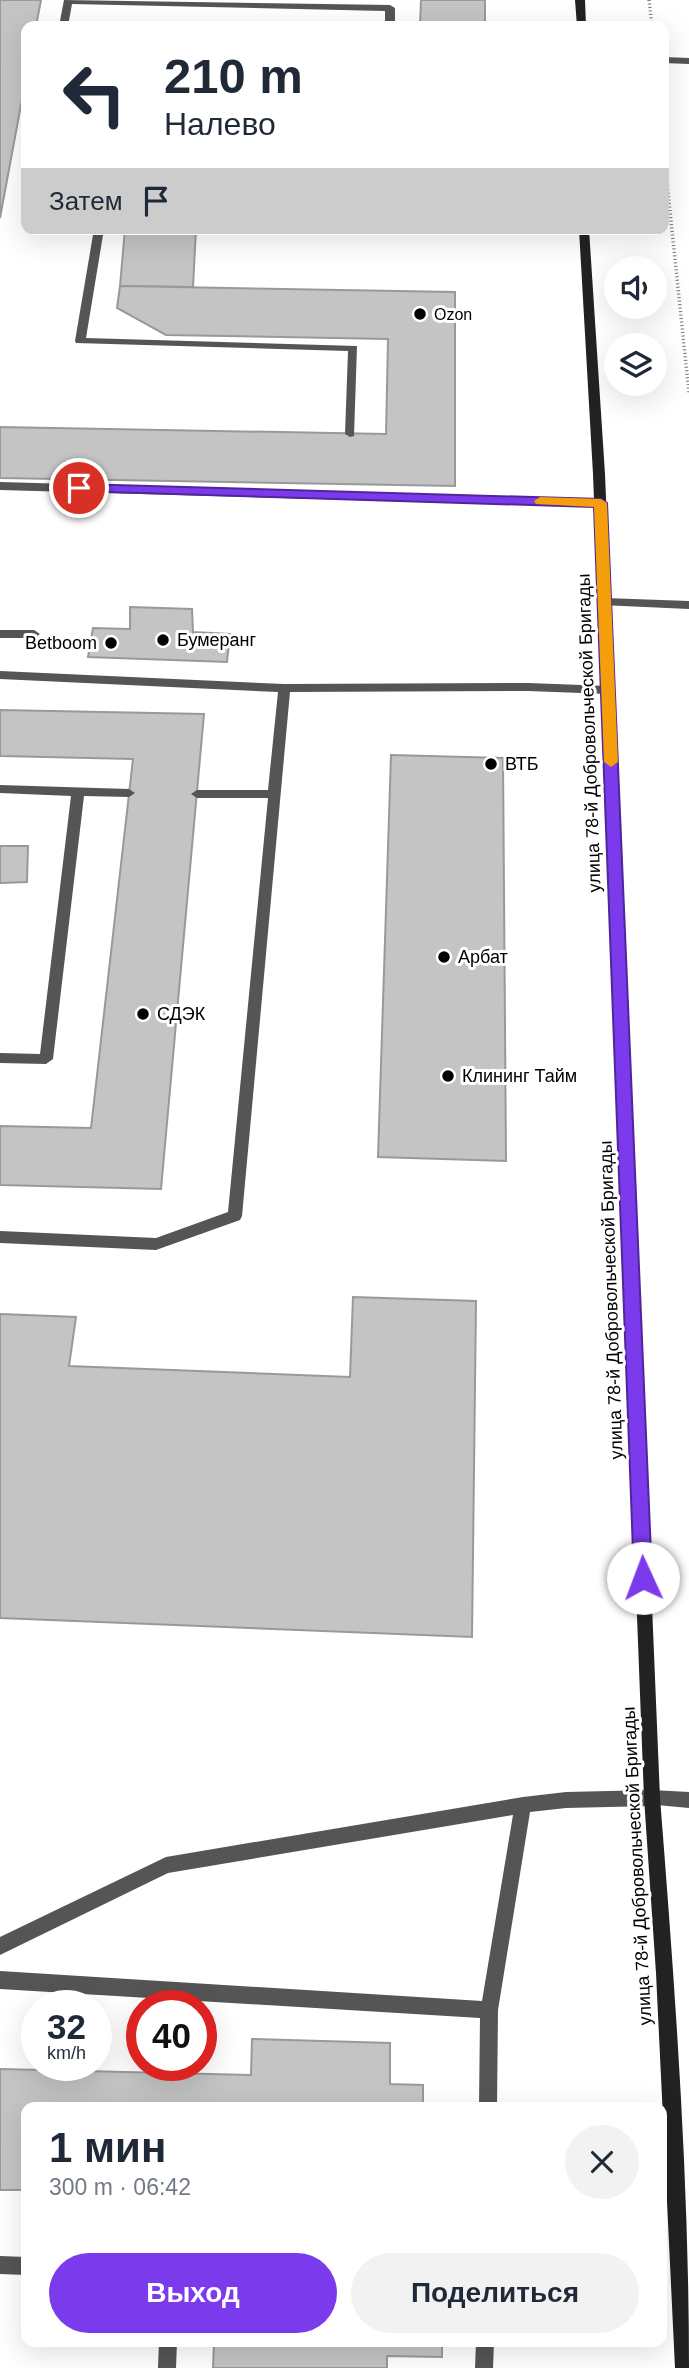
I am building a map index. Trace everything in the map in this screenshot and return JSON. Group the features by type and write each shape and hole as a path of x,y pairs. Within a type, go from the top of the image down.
{"street":[{"path":"580,0 582,21"},
{"path":"64,21 68,1 390,8 390,21"},
{"path":"669,60 689,61"},
{"path":"98,235 80,341 353,348 350,434"},
{"name":"улица 78-й Добровольческой Бригады","path":"584,235 601,503 652,1798 665,1973 684,2368"},
{"path":"0,486 343,490 601,503"},
{"path":"605,602 689,605"},
{"path":"0,634 34,634"},
{"path":"0,675 284,688 528,687 608,690"},
{"path":"0,1237 156,1244 235,1216 272,794 284,688"},
{"path":"0,789 129,793"},
{"path":"0,1058 46,1059 78,790"},
{"path":"197,794 272,794"},
{"path":"0,1946 166,1865 523,1805 566,1800 689,1800"},
{"path":"488,2102 489,2010 523,1805"},
{"path":"0,1980 489,2010"},
{"path":"0,2265 21,2266"},
{"path":"167,2368 168,2347"},
{"path":"484,2368 485,2347"}],"path":[{"path":"649,0 651,21"},
{"path":"669,201 689,393"}],"building":[{"path":"0,0 41,0 37,21 21,21 21,105 0,218"},
{"path":"421,0 485,0 485,21 420,21"},
{"path":"124,235 196,235 193,287 120,286"},
{"path":"120,286 455,292 455,486 0,478 0,427 386,434 388,339 166,335 117,308"},
{"path":"130,607 192,609 193,632 230,634 227,662 88,657 93,628 130,629"},
{"path":"0,710 204,714 161,1189 0,1185 0,1126 91,1128 133,759 0,756"},
{"name":"Арбат","path":"391,755 503,758 506,1161 378,1157"},
{"path":"0,846 28,846 27,882 0,883"},
{"path":"353,1297 476,1301 472,1637 0,1618 0,1314 76,1317 69,1366 350,1377"},
{"path":"252,2039 390,2043 390,2084 423,2085 423,2102 21,2102 21,2190 0,2190 0,2069 21,2070 21,2081 112,2081 112,2072 126,2072 126,2081 217,2081 217,2074 251,2075"},
{"path":"214,2347 442,2347 442,2357 387,2356 387,2368 213,2368"}],"slow traffic":[{"path":"540,501 601,503 611,762"}],"place":[{"name":"Ozon","path":"420,314"},
{"name":"Бумеранг","path":"163,640"},
{"name":"Betboom","path":"111,643"},
{"name":"ВТБ","path":"491,764"},
{"name":"Арбат","path":"444,957"},
{"name":"СДЭК","path":"143,1014"},
{"name":"Клининг Тайм","path":"448,1076"}],"route":[{"path":"79,488 601,503 643,1578"}]}
